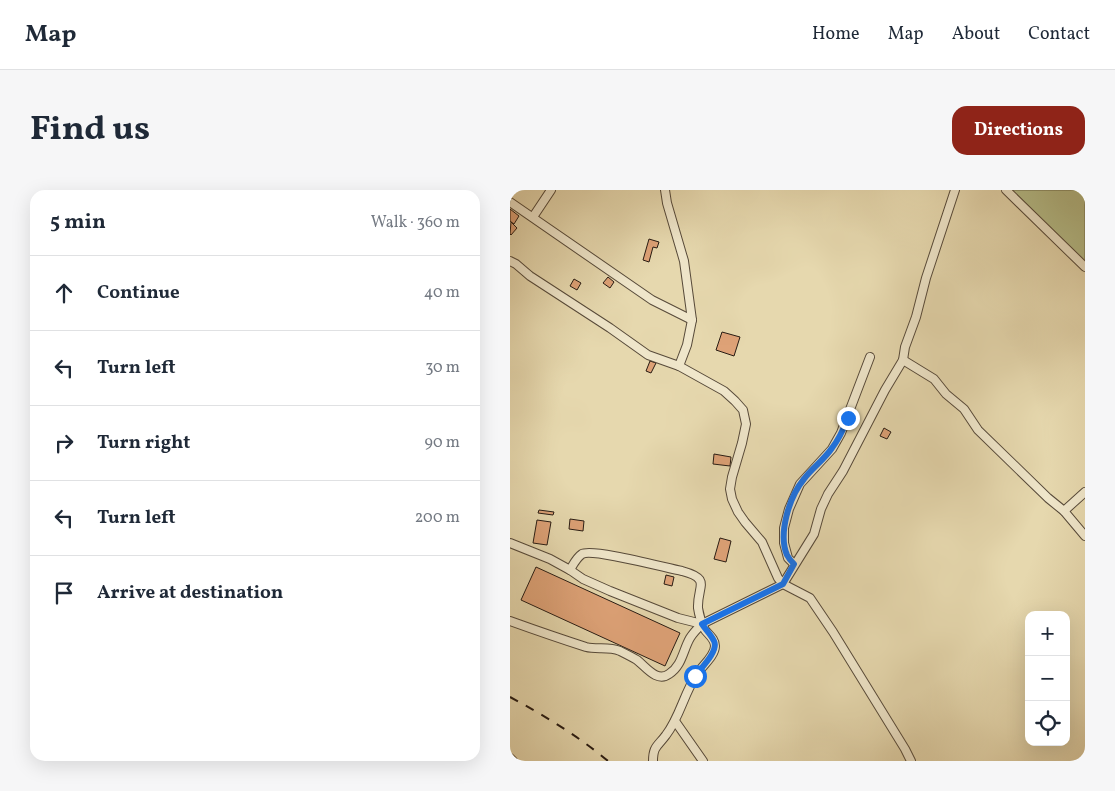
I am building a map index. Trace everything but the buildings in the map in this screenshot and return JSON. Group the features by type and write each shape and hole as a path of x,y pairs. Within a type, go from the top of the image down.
{"street":[{"path":"533,217 551,190"},
{"path":"665,190 684,261 692,320 687,345 679,366"},
{"path":"510,621 589,648 618,650 635,659 660,677 668,675 674,669 681,659 689,640 702,624 783,584 814,534 821,509 828,494 843,471 885,390 903,360 905,347 916,317 926,278 955,190"},
{"path":"1006,190 1085,267"},
{"path":"510,202 652,300 692,320"},
{"path":"510,261 648,355 679,366 724,391 743,410 746,424 732,477 730,489 732,500 745,522 762,542 778,578 783,584 810,598 833,632 911,761"},
{"path":"794,564 788,558 784,542 784,528 789,509 800,484 832,450 841,433 870,357"},
{"path":"903,360 934,379 946,394 964,409 978,430 1048,498 1064,511 1085,536"},
{"path":"1064,511 1085,492"},
{"path":"510,543 550,559 582,579 678,618 702,624"},
{"path":"570,570 579,557 586,553 615,556 692,574 700,580 698,611 702,624 714,640 714,652 695,676 675,721 666,736 656,745 653,752 653,761"},
{"path":"675,721 703,761"}],"green space":[{"path":"1009,190 1085,190 1085,264"}],"railway":[{"path":"510,697 561,727 608,761"}],"route":[{"path":"695,676 714,652 715,645 714,640 702,624 783,584 794,564 788,558 784,542 784,528 794,496 804,478 832,450 848,418"}]}
